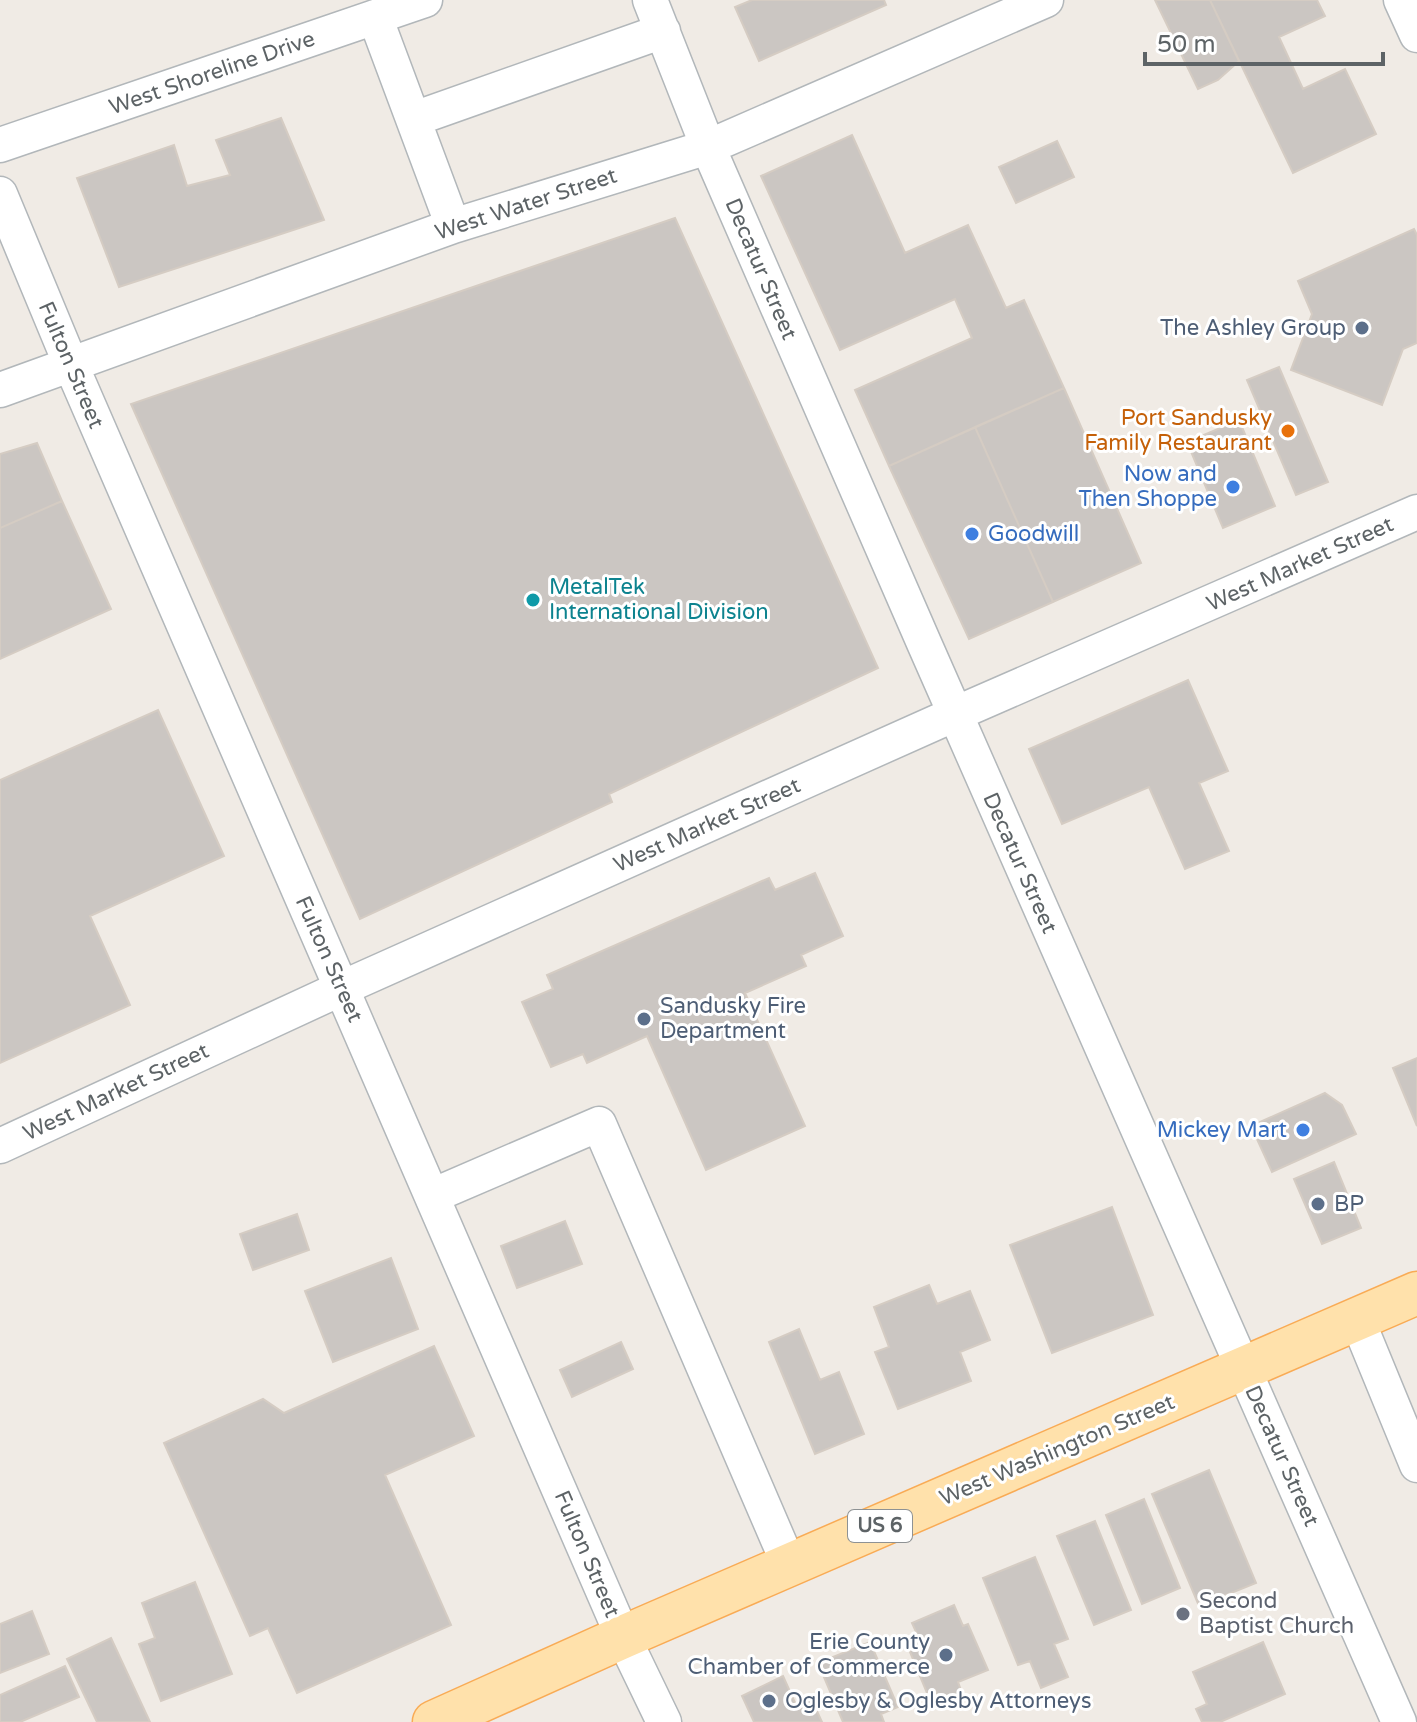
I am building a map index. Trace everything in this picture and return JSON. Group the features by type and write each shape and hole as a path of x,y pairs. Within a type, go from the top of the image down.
{"main road":[{"name":"West Washington Street","path":"434,1722 1417,1293"}],"street":[{"name":"West Shoreline Drive","path":"0,145 425,0"},
{"name":"West Water Street","path":"0,390 453,226 708,147 1046,0"},
{"path":"1401,0 1417,35"},
{"path":"414,119 656,15"},
{"name":"Decatur Street","path":"656,15 708,147 1399,1722"},
{"path":"375,17 453,226"},
{"name":"Fulton Street","path":"0,194 71,365 623,1637 664,1722"},
{"name":"West Market Street","path":"0,1146 342,988 1417,512"},
{"path":"432,1196 599,1124 789,1565"},
{"path":"1357,1319 1417,1465"}],"building":[{"path":"752,0 884,0 886,5 759,61 735,7"},
{"path":"1155,0 1210,0 1239,61 1218,80 1198,89"},
{"path":"1210,0 1317,0 1325,16 1279,37 1303,89 1345,69 1376,134 1293,173"},
{"path":"281,118 324,220 119,287 77,178 174,145 187,186 230,175 216,140"},
{"path":"852,135 905,253 968,225 1006,308 1024,300 1064,388 889,466 855,390 972,338 955,299 840,350 761,176"},
{"path":"1057,141 1074,177 1016,203 999,167"},
{"name":"MetalTek International Division","path":"675,218 878,668 609,794 612,802 360,919 131,404"},
{"name":"The Ashley Group","path":"1414,229 1417,235 1417,343 1403,349 1382,405 1291,370 1312,314 1298,281"},
{"name":"Port Sandusky Family Restaurant","path":"1279,367 1328,482 1296,495 1247,380"},
{"path":"1064,388 1141,563 1053,602 975,427"},
{"path":"1239,420 1275,506 1223,528 1187,442"},
{"name":"Goodwill","path":"975,427 1053,602 969,639 889,466"},
{"path":"37,443 62,501 0,528 0,454"},
{"path":"62,501 111,609 0,659 0,528"},
{"path":"1188,680 1228,771 1199,783 1229,851 1185,869 1149,787 1062,824 1029,749"},
{"path":"158,710 224,856 90,916 130,1005 0,1063 0,780"},
{"name":"Sandusky Fire Department","path":"815,873 843,936 801,955 806,966 745,993 805,1126 706,1170 647,1036 587,1063 583,1054 551,1067 522,1002 553,989 547,975 769,878 775,890"},
{"path":"1417,1058 1417,1126 1393,1068"},
{"name":"Mickey Mart","path":"1325,1093 1342,1105 1356,1134 1272,1172 1251,1126"},
{"path":"1334,1162 1361,1228 1322,1244 1294,1179"},
{"path":"1112,1207 1153,1315 1052,1353 1010,1245"},
{"path":"297,1214 309,1250 253,1270 240,1234"},
{"path":"565,1221 582,1264 517,1288 501,1246"},
{"path":"391,1258 418,1329 333,1362 305,1291"},
{"path":"929,1285 937,1304 970,1291 990,1340 960,1352 971,1381 898,1409 875,1352 889,1347 874,1307"},
{"path":"799,1329 820,1380 839,1372 864,1434 815,1454 769,1342"},
{"path":"621,1342 633,1369 572,1397 560,1370"},
{"path":"434,1346 474,1436 385,1475 451,1625 297,1693 268,1628 250,1636 164,1443 263,1399 284,1413"},
{"path":"1209,1470 1256,1583 1199,1606 1152,1494"},
{"path":"1144,1499 1180,1588 1142,1604 1106,1515"},
{"path":"1095,1521 1131,1610 1094,1625 1057,1536"},
{"path":"1035,1557 1068,1639 1054,1644 1068,1677 1041,1688 1030,1661 1018,1665 983,1578"},
{"path":"195,1582 232,1674 161,1701 139,1644 155,1638 142,1603"},
{"name":"Erie County Chamber of Commerce","path":"954,1605 963,1626 968,1624 988,1670 958,1682 962,1693 940,1703 935,1690 927,1693 905,1640 917,1634 912,1623"},
{"path":"32,1611 49,1654 0,1673 0,1624"},
{"path":"111,1638 150,1722 97,1722 67,1659"},
{"path":"870,1642 898,1707 881,1714 884,1722 843,1722 818,1663"},
{"path":"1263,1642 1285,1694 1220,1722 1202,1722 1196,1709 1207,1704 1193,1672"},
{"path":"65,1666 79,1697 20,1722 0,1722 0,1695"},
{"name":"Oglesby & Oglesby Attorneys","path":"783,1676 796,1705 811,1698 822,1722 754,1722 742,1696"}],"place":[{"name":"The Ashley Group","path":"1362,328"},
{"name":"Port Sandusky Family Restaurant","path":"1288,431"},
{"name":"Now and Then Shoppe","path":"1233,487"},
{"name":"Goodwill","path":"972,534"},
{"name":"MetalTek International Division","path":"533,600"},
{"name":"Sandusky Fire Department","path":"644,1019"},
{"name":"Mickey Mart","path":"1303,1130"},
{"name":"BP","path":"1318,1204"},
{"name":"Second Baptist Church","path":"1183,1614"},
{"name":"Erie County Chamber of Commerce","path":"946,1655"},
{"name":"Oglesby & Oglesby Attorneys","path":"769,1701"}]}
